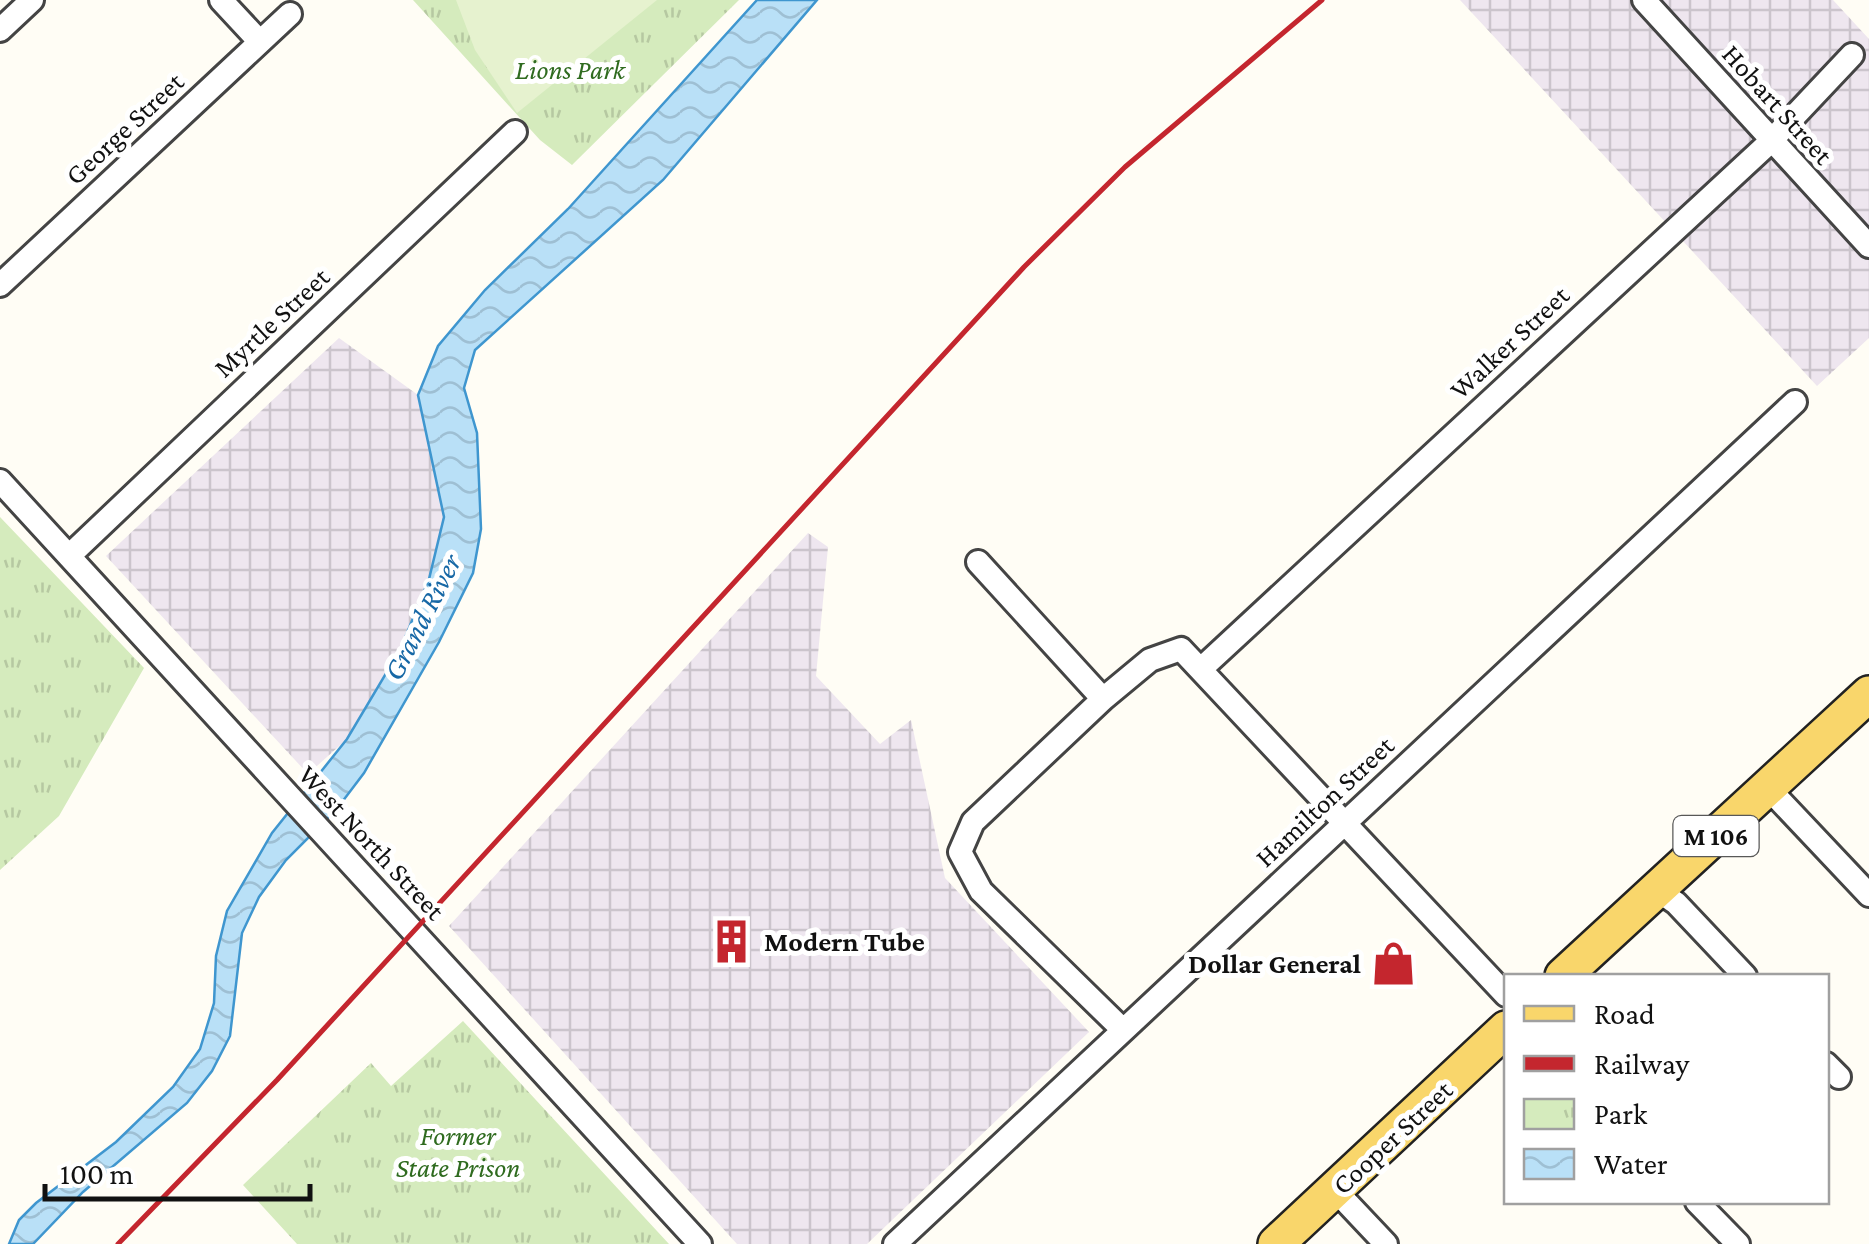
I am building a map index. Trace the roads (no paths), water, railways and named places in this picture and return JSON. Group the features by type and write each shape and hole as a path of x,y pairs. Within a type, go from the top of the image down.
{"main road":[{"name":"M 106","path":"1565,974 1869,694"},
{"name":"Cooper Street","path":"1276,1244 1504,1031"}],"street":[{"path":"0,30 32,0"},
{"path":"221,0 260,42"},
{"name":"Hobart Street","path":"1644,0 1869,246"},
{"name":"George Street","path":"0,285 290,14"},
{"name":"Walker Street","path":"1202,668 1770,142 1852,55"},
{"name":"Myrtle Street","path":"69,556 516,132"},
{"name":"Hamilton Street","path":"895,1244 1794,402"},
{"name":"West North Street","path":"0,481 700,1244"},
{"path":"978,562 1102,700"},
{"path":"1123,1030 981,891 960,852 973,822 1102,700 1150,660 1181,649 1504,993"},
{"path":"1768,788 1869,895"},
{"path":"1657,890 1676,902 1743,974"},
{"path":"1335,1190 1386,1244"},
{"path":"1699,1204 1738,1244"}],"water":[{"name":"Grand River","path":"757,0 817,0 663,180 475,350 464,388 477,433 481,529 473,573 439,642 364,773 336,810 286,860 259,897 242,933 230,1036 212,1071 187,1103 83,1192 33,1244 9,1244 19,1220 116,1142 173,1087 200,1049 214,1003 216,956 227,911 272,833 347,739 400,650 429,579 444,517 418,395 438,346 485,290 568,209"}],"railway":[{"path":"118,1244 277,1080 1024,267 1125,167 1322,0"}],"place":[{"name":"Modern Tube","path":"731,941"},
{"name":"Dollar General","path":"1394,963"}],"park label":[{"name":"Lions Park","path":"570,69"},
{"name":"Former State Prison","path":"458,1151"}]}
